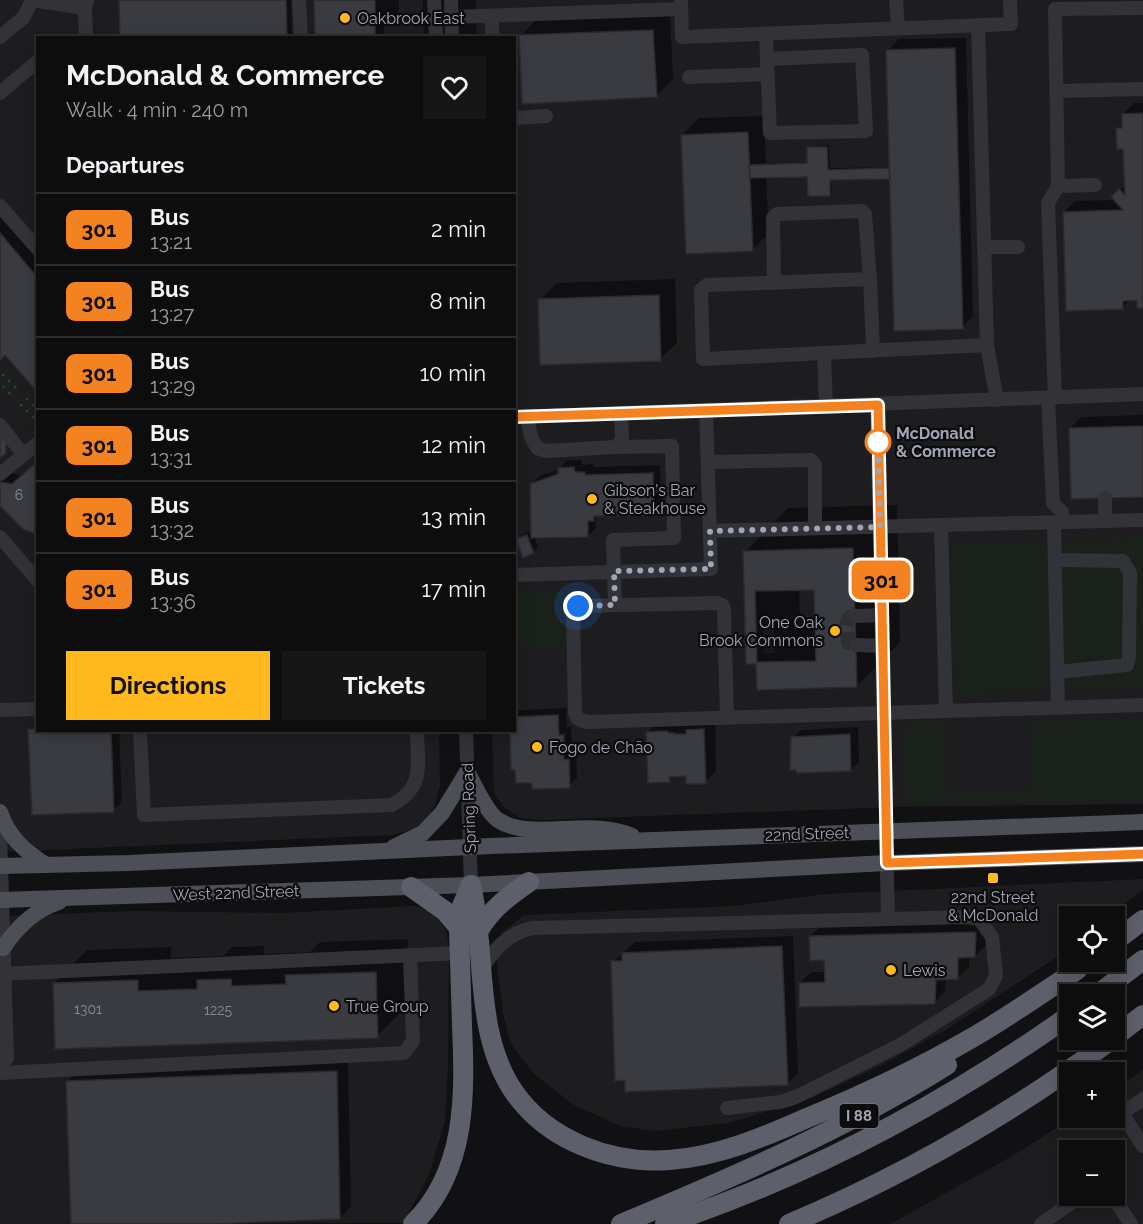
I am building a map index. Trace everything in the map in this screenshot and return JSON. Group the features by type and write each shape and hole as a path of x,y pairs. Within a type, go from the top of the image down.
{"highway":[{"path":"479,930 488,915 498,905 529,882"},
{"path":"413,1224 426,1212 441,1189 453,1158 462,1118 464,1084 459,928 462,906 471,885"},
{"path":"471,885 479,930 487,1018 495,1054 514,1091 541,1122 567,1139 598,1152 632,1160 668,1161 698,1157 781,1129 854,1098 972,1038 1073,972"},
{"path":"411,887 445,911 459,928"},
{"path":"1125,934 1143,920"},
{"path":"1111,984 1143,960"},
{"name":"I 88","path":"621,1224 770,1161 905,1090 955,1060 1074,972"},
{"path":"1125,1029 1143,1016"},
{"name":"I 88","path":"665,1224 780,1179 899,1121 963,1085 1059,1022"},
{"path":"789,1224 873,1186 966,1136 1047,1085 1097,1050"}],"main road":[{"path":"387,851 423,833 442,813 467,772 492,814 499,820 516,827 536,829 587,827 621,831 641,840"},
{"path":"0,812 4,826 14,839 25,851 46,865"},
{"name":"22nd Street","path":"470,847 1143,822"},
{"name":"West 22nd Street","path":"0,866 470,847"},
{"name":"22nd Street","path":"471,885 887,863 1143,854"},
{"name":"West 22nd Street","path":"1,900 471,885"},
{"path":"3,948 20,926 33,915 46,906 68,898"}],"street":[{"path":"0,37 24,17 32,0 86,4 87,36"},
{"path":"299,0 293,21 300,36"},
{"path":"434,0 436,36"},
{"path":"451,0 452,36"},
{"path":"896,0 898,28"},
{"path":"452,17 681,4 682,37 1011,24 1010,0"},
{"path":"1058,708 1055,560 1059,519 1053,503 1048,203 1058,186 1055,9 1143,8"},
{"path":"492,16 493,36"},
{"path":"978,25 987,345 997,400"},
{"path":"766,34 767,59 768,74 770,133 866,130 862,55 767,59"},
{"path":"0,93 36,63"},
{"path":"689,77 768,74"},
{"path":"1057,91 1143,89"},
{"path":"516,118 546,116"},
{"path":"1058,186 1095,185"},
{"path":"0,206 36,247"},
{"path":"774,283 773,218 777,214 862,211 870,279 873,351"},
{"path":"984,247 1018,247"},
{"path":"870,279 707,285 701,291 703,359 987,345"},
{"path":"824,353 826,406"},
{"path":"615,605 613,540 674,538 672,446 546,451 537,448 521,417 1143,394"},
{"path":"878,405 888,919"},
{"path":"516,575 711,569 706,411"},
{"path":"616,447 622,440 621,414"},
{"path":"0,424 23,454"},
{"path":"0,474 36,444"},
{"path":"708,462 811,460 816,465 815,528"},
{"path":"1105,498 1105,521"},
{"path":"710,531 941,525 1059,519 1143,520"},
{"path":"941,525 946,711"},
{"path":"0,537 36,579"},
{"path":"1055,560 1123,561 1130,573 1130,656 1127,665 1057,672"},
{"path":"727,718 724,609 722,605 717,603 578,606 573,611 576,713 578,719 586,722 727,718 884,712 1143,705"},
{"path":"855,616 882,615"},
{"path":"856,645 882,646"},
{"path":"0,710 36,709"},
{"path":"140,732 144,815 392,805 406,798 417,782 417,732"},
{"name":"Spring Road","path":"466,732 471,885"},
{"path":"0,833 2,974 7,1058 0,1064"},
{"path":"482,969 491,953 515,933 525,929 968,917 980,919 992,936 996,976 989,989 902,1044 796,1097 780,1102 727,1108"},
{"path":"2,974 460,953"},
{"path":"0,1072 404,1053 413,1041 410,955"},
{"path":"1143,1099 1122,1113 1143,1146"},
{"path":"1041,1224 1067,1206"},
{"path":"1119,1206 1131,1224"}],"shaded area":[{"path":"0,0 423,0 424,36 36,36 36,732 439,732 440,786 435,805 427,819 414,829 393,835 0,852"},
{"path":"476,0 1143,0 1143,804 897,807 541,820 521,818 505,808 494,794 492,732 516,732 516,36 477,36"},
{"path":"4,369 19,388 9,396 0,384 0,372"},
{"path":"27,397 36,408 36,430 17,405"},
{"path":"1143,538 1143,688 956,694 951,544"},
{"path":"567,591 568,646 516,648 516,592"},
{"path":"1143,719 1143,800 907,805 905,723 946,722 948,791 1030,790 1028,721"},
{"path":"1143,879 1143,890 1121,906 1059,906 1059,955 944,1031 874,1069 811,1098 729,1123 654,1131 620,1126 574,1105 534,1074 511,1044 503,1014 496,956 502,933 524,915 732,906 826,894"},
{"path":"414,906 427,909 440,919 446,930 449,948 448,1065 445,1121 429,1175 403,1223 0,1224 0,916 133,911 282,913"},
{"path":"1143,1070 1143,1224 890,1224 1014,1155 1059,1126 1125,1128 1125,1082"}],"water":[{"path":"774,628 775,653 764,653 763,629"}],"building":[{"path":"119,0 286,0 287,36 120,36"},
{"name":"Oakbrook East","path":"314,0 375,0 375,36 315,36"},
{"path":"653,30 657,97 522,104 519,35"},
{"path":"955,48 963,329 894,331 886,50"},
{"path":"1143,113 1143,308 1137,308 1137,300 1123,301 1123,309 1066,311 1063,212 1123,210 1111,197 1119,189 1125,195 1123,149 1117,149 1116,128 1122,128 1122,114"},
{"path":"748,132 753,251 686,254 681,135"},
{"path":"807,147 827,147 828,170 889,168 890,179 830,180 830,196 808,196 807,177 750,178 749,165 807,163"},
{"path":"0,233 36,276 36,391 5,355 0,360"},
{"path":"659,295 661,361 540,365 538,299"},
{"path":"1143,426 1143,497 1071,499 1069,428"},
{"path":"0,432 6,439 6,453 0,458"},
{"path":"36,463 36,534 23,529 0,506 0,482 12,484"},
{"name":"Gibson's Bar & Steakhouse","path":"574,467 575,472 585,472 585,475 653,473 654,515 594,516 594,521 588,521 588,537 531,538 530,484 558,474 558,468"},
{"path":"527,535 534,553 523,558 516,539"},
{"name":"One Oak Brook Commons","path":"853,548 857,687 757,690 756,664 746,664 743,551","holes":["814,590 816,661 757,662 755,591"]},
{"name":"Fogo de Chão","path":"558,715 559,735 564,735 564,760 569,759 570,788 532,789 532,783 516,783 515,770 511,770 510,732 516,732 516,717"},
{"path":"28,729 36,729 36,732 111,732 114,812 32,815"},
{"path":"704,729 706,784 686,784 686,776 669,777 670,782 648,783 646,732 668,731 674,734 686,734 686,730"},
{"path":"850,734 851,771 797,773 796,770 790,770 791,737"},
{"name":"Lewis","path":"976,932 975,957 958,958 958,979 936,980 935,1004 799,1007 799,983 825,982 824,960 810,961 809,936"},
{"path":"782,946 788,1085 625,1092 625,1080 615,1081 611,961 622,961 622,953"},
{"path":"376,972 378,1038 55,1049 53,983 138,980 138,991 197,989 197,980 231,979 232,986 286,984 285,975"},
{"path":"337,1071 340,1219 211,1224 71,1224 66,1081"}],"tunnel":[{"path":"855,616 849,618 846,625 848,643 856,645"}],"bus line":[{"name":"301","path":"516,417 878,405 887,863 1143,854"}],"place":[{"name":"Oakbrook East","path":"345,18"},
{"name":"McDonald & Commerce","path":"878,442"},
{"name":"Gibson's Bar & Steakhouse","path":"592,499"},
{"name":"One Oak Brook Commons","path":"835,631"},
{"name":"Fogo de Chão","path":"537,747"},
{"name":"22nd Street & McDonald","path":"993,878"},
{"name":"Lewis","path":"891,970"},
{"name":"True Group","path":"334,1006"}],"route":[{"path":"578,606 615,605 614,571 711,569 710,531 880,527 878,442"}]}
